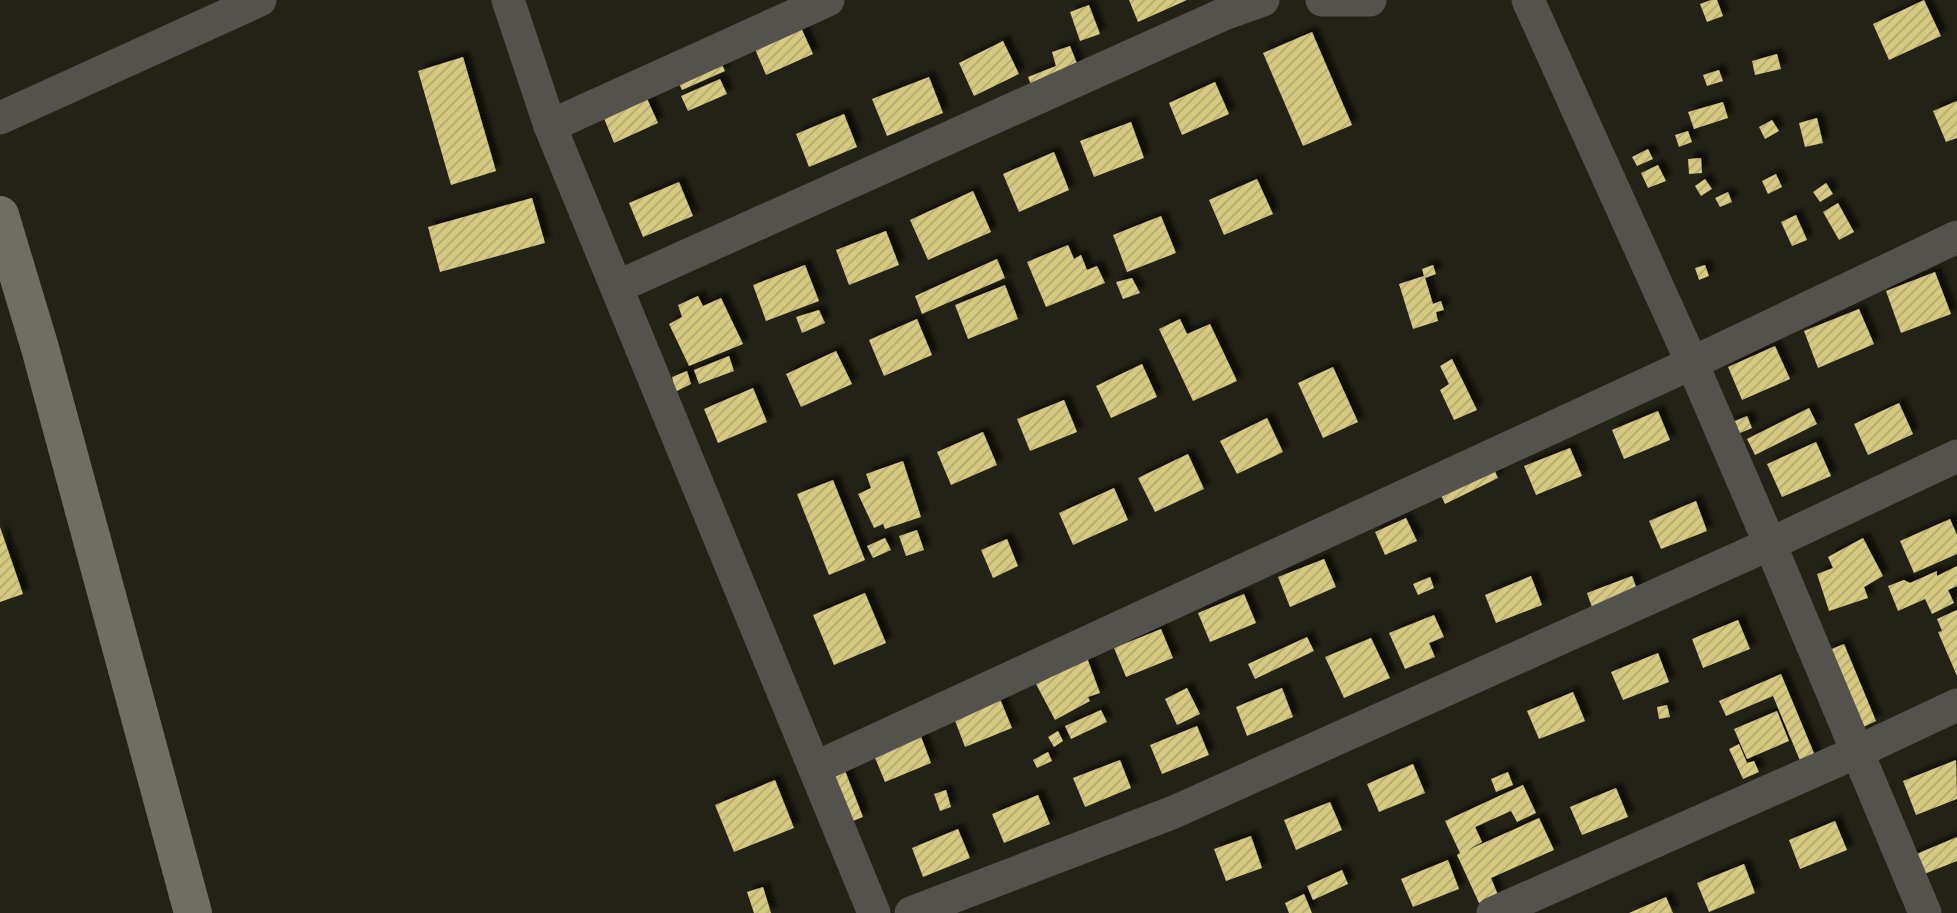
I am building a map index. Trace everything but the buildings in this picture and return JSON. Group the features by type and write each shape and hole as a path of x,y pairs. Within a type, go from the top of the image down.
{"street":[{"path":"0,118 260,0"},
{"path":"508,0 550,126 874,913"},
{"path":"550,126 828,0"},
{"path":"617,287 1224,14 1263,0"},
{"path":"1322,0 1370,0"},
{"path":"1528,0 1692,363 1925,913"},
{"path":"0,215 40,348 193,913"},
{"path":"815,768 1692,363 1957,237"},
{"path":"911,913 1174,812 1770,544 1957,456"},
{"path":"1493,913 1957,705"}]}
